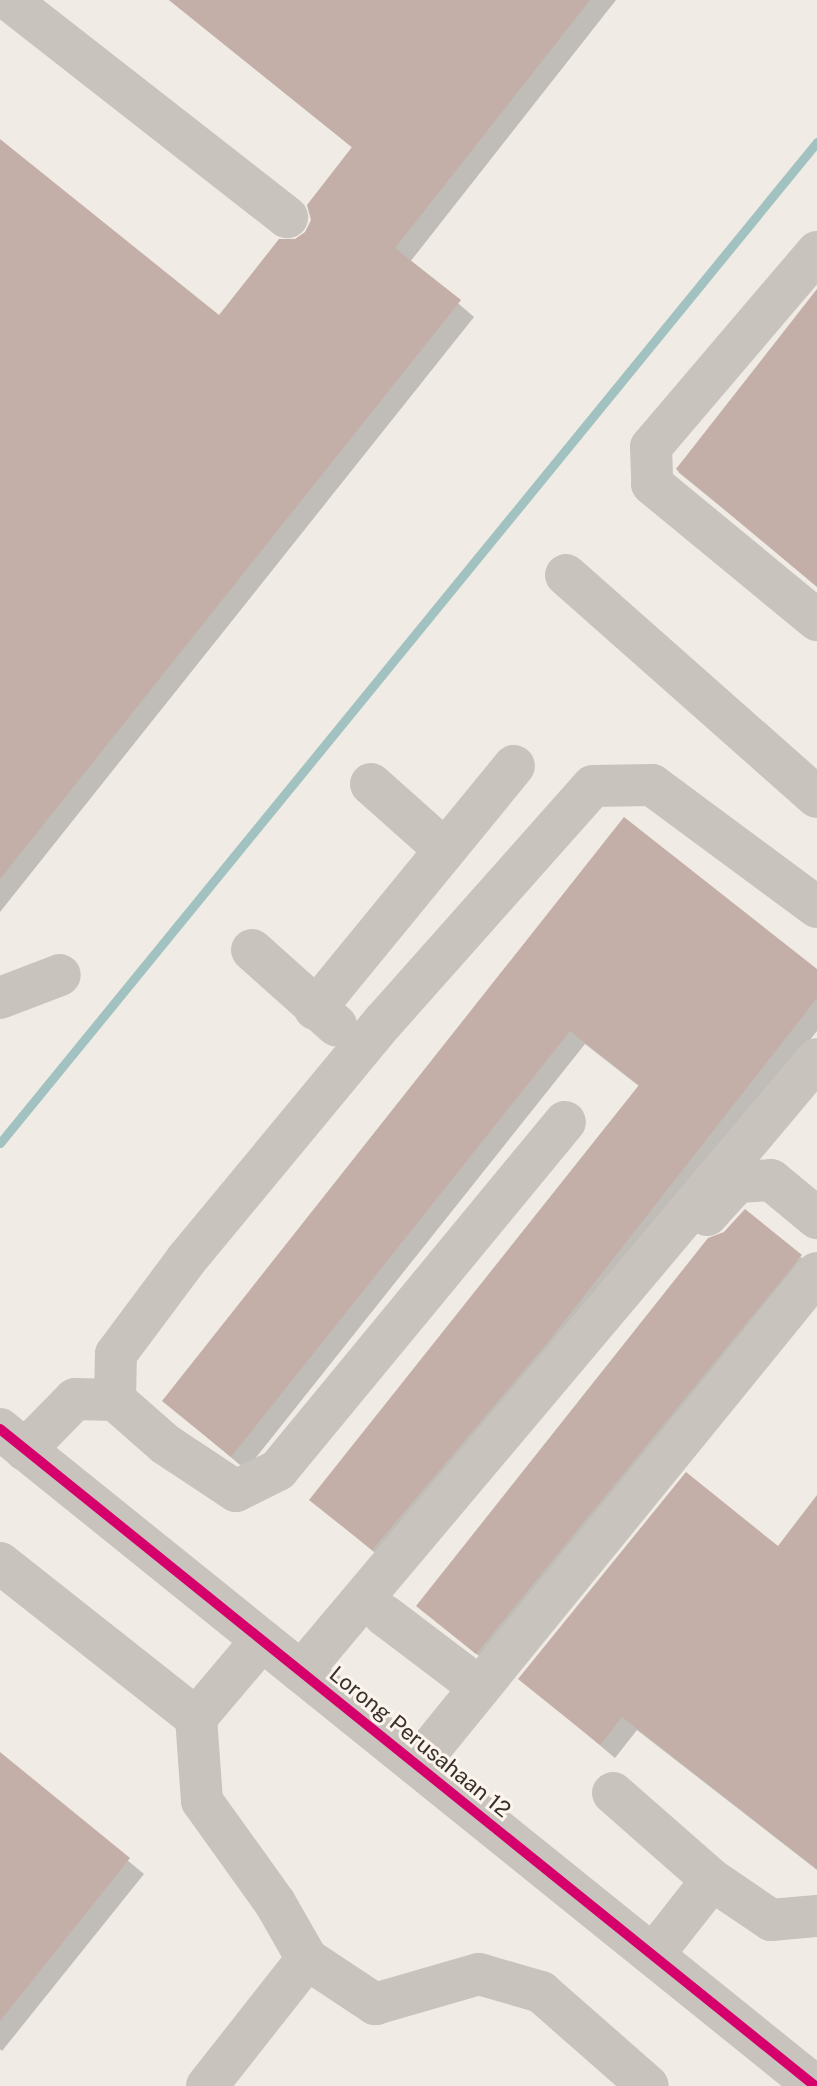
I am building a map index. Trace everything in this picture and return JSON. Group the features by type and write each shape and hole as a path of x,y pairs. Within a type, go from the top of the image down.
{"street":[{"path":"9,0 287,217"},
{"path":"817,252 651,447 652,484 817,620"},
{"path":"566,575 817,797"},
{"path":"315,1009 514,766"},
{"path":"371,784 445,850"},
{"path":"115,1400 116,1354 362,1046 593,786 652,785 817,907"},
{"path":"252,950 315,1009 362,1046"},
{"path":"0,998 60,975"},
{"path":"312,1681 518,1408 817,1059"},
{"path":"13,1440 75,1399 115,1400 165,1444 236,1491 278,1470 565,1122"},
{"path":"312,1681 384,1615 737,1182 771,1180 817,1218"},
{"path":"417,1765 478,1686 817,1273"},
{"name":"Lorong Perusahaan 12","path":"13,1440 815,2086"},
{"path":"0,1563 196,1718"},
{"path":"384,1615 478,1686"},
{"path":"262,1640 196,1718 202,1801 275,1903 307,1959 375,2004 479,1974 541,1992 648,2086"},
{"path":"613,1793 712,1880 771,1920 817,1916"},
{"path":"653,1955 712,1880"},
{"path":"207,2086 307,1959"}],"building":[{"path":"169,0 590,0 395,248 461,300 0,879 0,139 219,315 279,239 295,239 305,232 311,220 307,205 352,147"},
{"path":"817,289 817,587 676,469"},
{"path":"624,817 817,969 817,998 548,1342 372,1550 309,1500 639,1085 570,1031 231,1457 162,1401"},
{"path":"745,1209 802,1255 476,1654 416,1606 708,1238 724,1232"},
{"path":"686,1472 778,1546 817,1495 817,1869 622,1717 600,1745 518,1679"},
{"path":"0,1752 130,1858 0,2021"}],"waterway":[{"path":"0,1143 817,142"}],"cycle path":[{"path":"0,1429 815,2086"}]}
